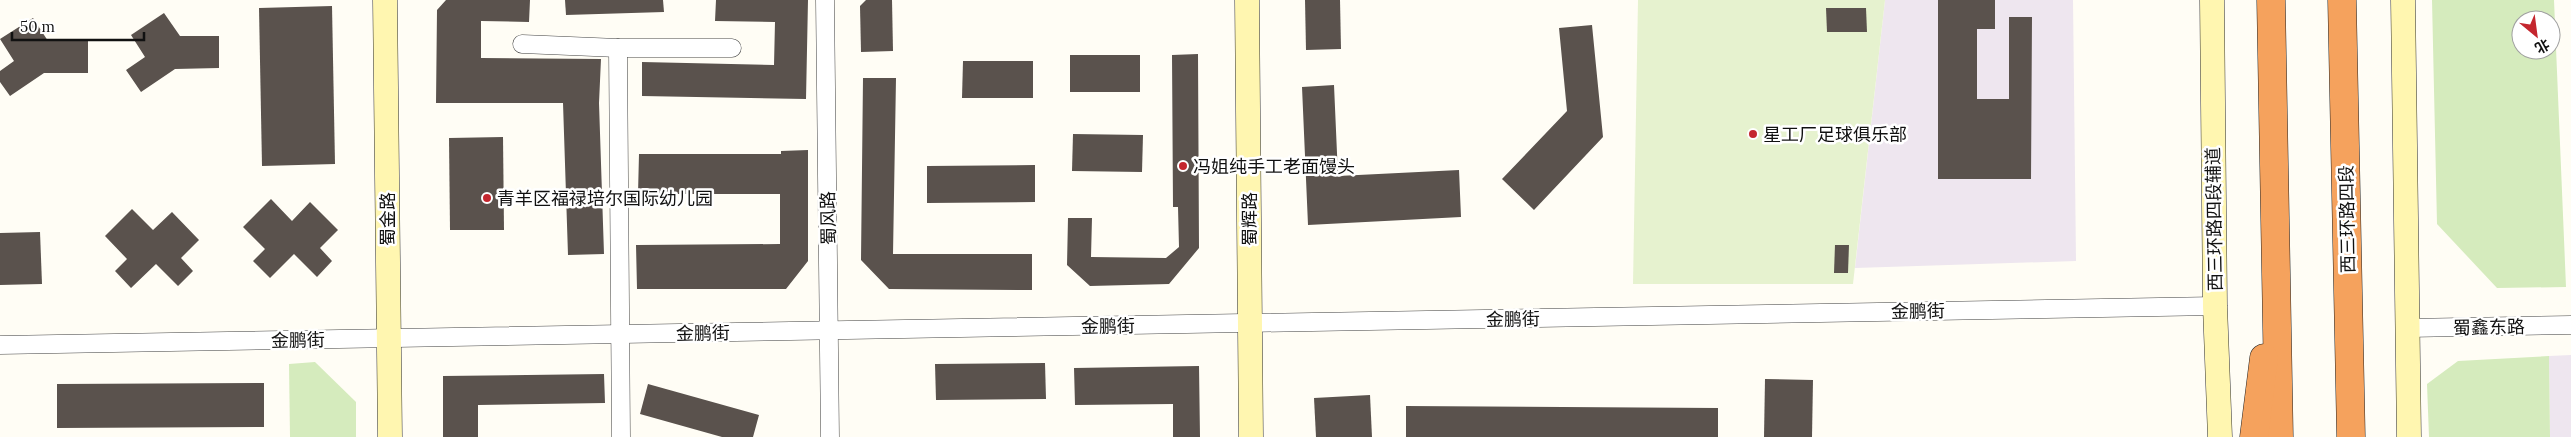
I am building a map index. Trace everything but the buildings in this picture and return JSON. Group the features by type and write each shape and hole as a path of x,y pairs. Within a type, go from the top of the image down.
{"highway":[{"path":"2271,0 2279,437"},
{"name":"西三环路四段","path":"2342,0 2351,437"},
{"path":"2254,437 2277,255"},
{"path":"2350,374 2363,437"}],"main road":[{"name":"蜀金路","path":"385,0 390,437"},
{"name":"蜀辉路","path":"1247,0 1251,437"},
{"name":"西三环路四段辅道","path":"2212,0 2215,306 2220,437"},
{"path":"2403,0 2410,437"}],"street":[{"name":"蜀风路","path":"825,0 830,437"},
{"path":"522,44 618,48 732,48"},
{"path":"618,48 621,437"},
{"name":"金鹏街","path":"0,345 2215,306"},
{"name":"蜀鑫东路","path":"2408,328 2571,325"}],"shaded area":[{"path":"1885,0 2073,0 2076,261 1855,268"},
{"path":"2571,355 2571,437 2550,437 2549,356"}],"green space":[{"name":"星工厂足球俱乐部","path":"1638,0 1885,0 1853,284 1633,284"},
{"path":"2432,0 2554,0 2554,10 2511,10 2511,60 2557,60 2566,287 2497,288 2437,224"},
{"path":"2549,356 2550,437 2429,437 2427,384 2458,361"},
{"path":"315,362 356,402 356,437 290,437 289,364"}],"place":[{"name":"星工厂足球俱乐部","path":"1753,134"},
{"name":"冯姐纯手工老面馒头","path":"1183,166"},
{"name":"青羊区福禄培尔国际幼儿园","path":"487,198"}]}
